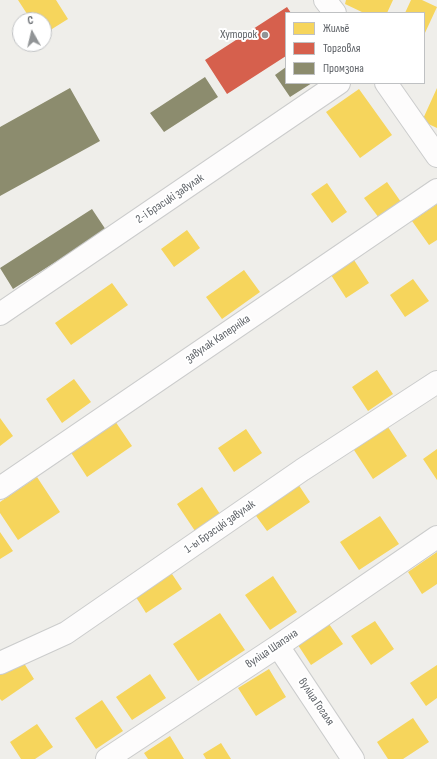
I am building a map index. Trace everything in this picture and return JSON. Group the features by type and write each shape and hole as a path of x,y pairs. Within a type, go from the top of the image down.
{"street":[{"path":"325,0 334,12"},
{"name":"2-і Брэсцкі завулак","path":"0,314 338,84"},
{"path":"387,84 437,156"},
{"name":"завулак Каперніка","path":"0,488 437,190"},
{"name":"1-ы Брэсцкі завулак","path":"0,663 66,634 302,470 437,382"},
{"name":"вуліца Шапэна","path":"107,759 278,646 437,538"},
{"name":"вуліца Гогаля","path":"278,646 353,759"}],"building: Жильё":[{"path":"18,0 56,0 68,19 52,29 52,12 26,12"},
{"path":"346,0 393,0 387,12 362,12 345,4"},
{"path":"411,0 422,0 437,7 425,33 425,12 405,12"},
{"path":"437,88 437,128 422,121"},
{"path":"359,89 392,135 360,158 326,112"},
{"path":"387,182 401,202 379,218 364,198"},
{"path":"327,183 347,212 332,223 311,194"},
{"path":"437,204 437,240 429,245 412,221"},
{"path":"187,230 200,248 174,267 161,249"},
{"path":"354,260 369,283 346,298 331,275"},
{"path":"244,270 260,292 222,319 206,297"},
{"path":"413,279 429,301 405,317 390,295"},
{"path":"112,283 128,305 71,345 55,323"},
{"path":"377,370 393,394 368,411 352,387"},
{"path":"74,379 91,402 62,423 46,399"},
{"path":"0,418 13,436 0,446"},
{"path":"115,421 132,446 87,477 70,451"},
{"path":"386,424 407,456 373,479 352,447"},
{"path":"246,429 262,453 234,472 218,448"},
{"path":"437,449 437,480 423,459"},
{"path":"37,477 60,512 18,540 0,513 0,502"},
{"path":"298,484 310,502 267,531 254,513"},
{"path":"202,487 220,514 195,531 177,504"},
{"path":"380,516 399,544 359,570 340,542"},
{"path":"0,532 13,551 0,559"},
{"path":"437,552 437,584 422,594 408,572"},
{"path":"170,571 182,589 146,613 134,594"},
{"path":"273,576 297,612 270,630 245,595"},
{"path":"220,613 245,650 198,681 173,644"},
{"path":"375,621 394,649 371,665 351,636"},
{"path":"329,624 343,644 311,665 298,645"},
{"path":"22,660 34,679 2,701 0,699 0,675"},
{"path":"437,665 437,698 426,706 410,683"},
{"path":"269,669 286,697 256,716 238,688"},
{"path":"150,674 166,698 132,720 116,697"},
{"path":"102,700 123,731 96,749 75,718"},
{"path":"413,718 429,742 403,759 388,759 377,742"},
{"path":"37,724 53,747 35,759 21,759 10,742"},
{"path":"170,736 184,759 148,759 144,753"},
{"path":"221,743 231,759 206,759 203,754"}],"building: Торговля":[{"name":"Хуторок","path":"287,7 290,12 285,12 285,57 227,94 205,60"}],"building: Промзона":[{"path":"285,68 285,84 310,84 290,97 275,75"},
{"path":"205,77 218,97 164,132 150,113"},
{"path":"70,88 100,141 0,196 0,127"},
{"path":"92,209 106,230 13,289 0,268"}],"place":[{"name":"Хуторок","path":"265,35"}]}
